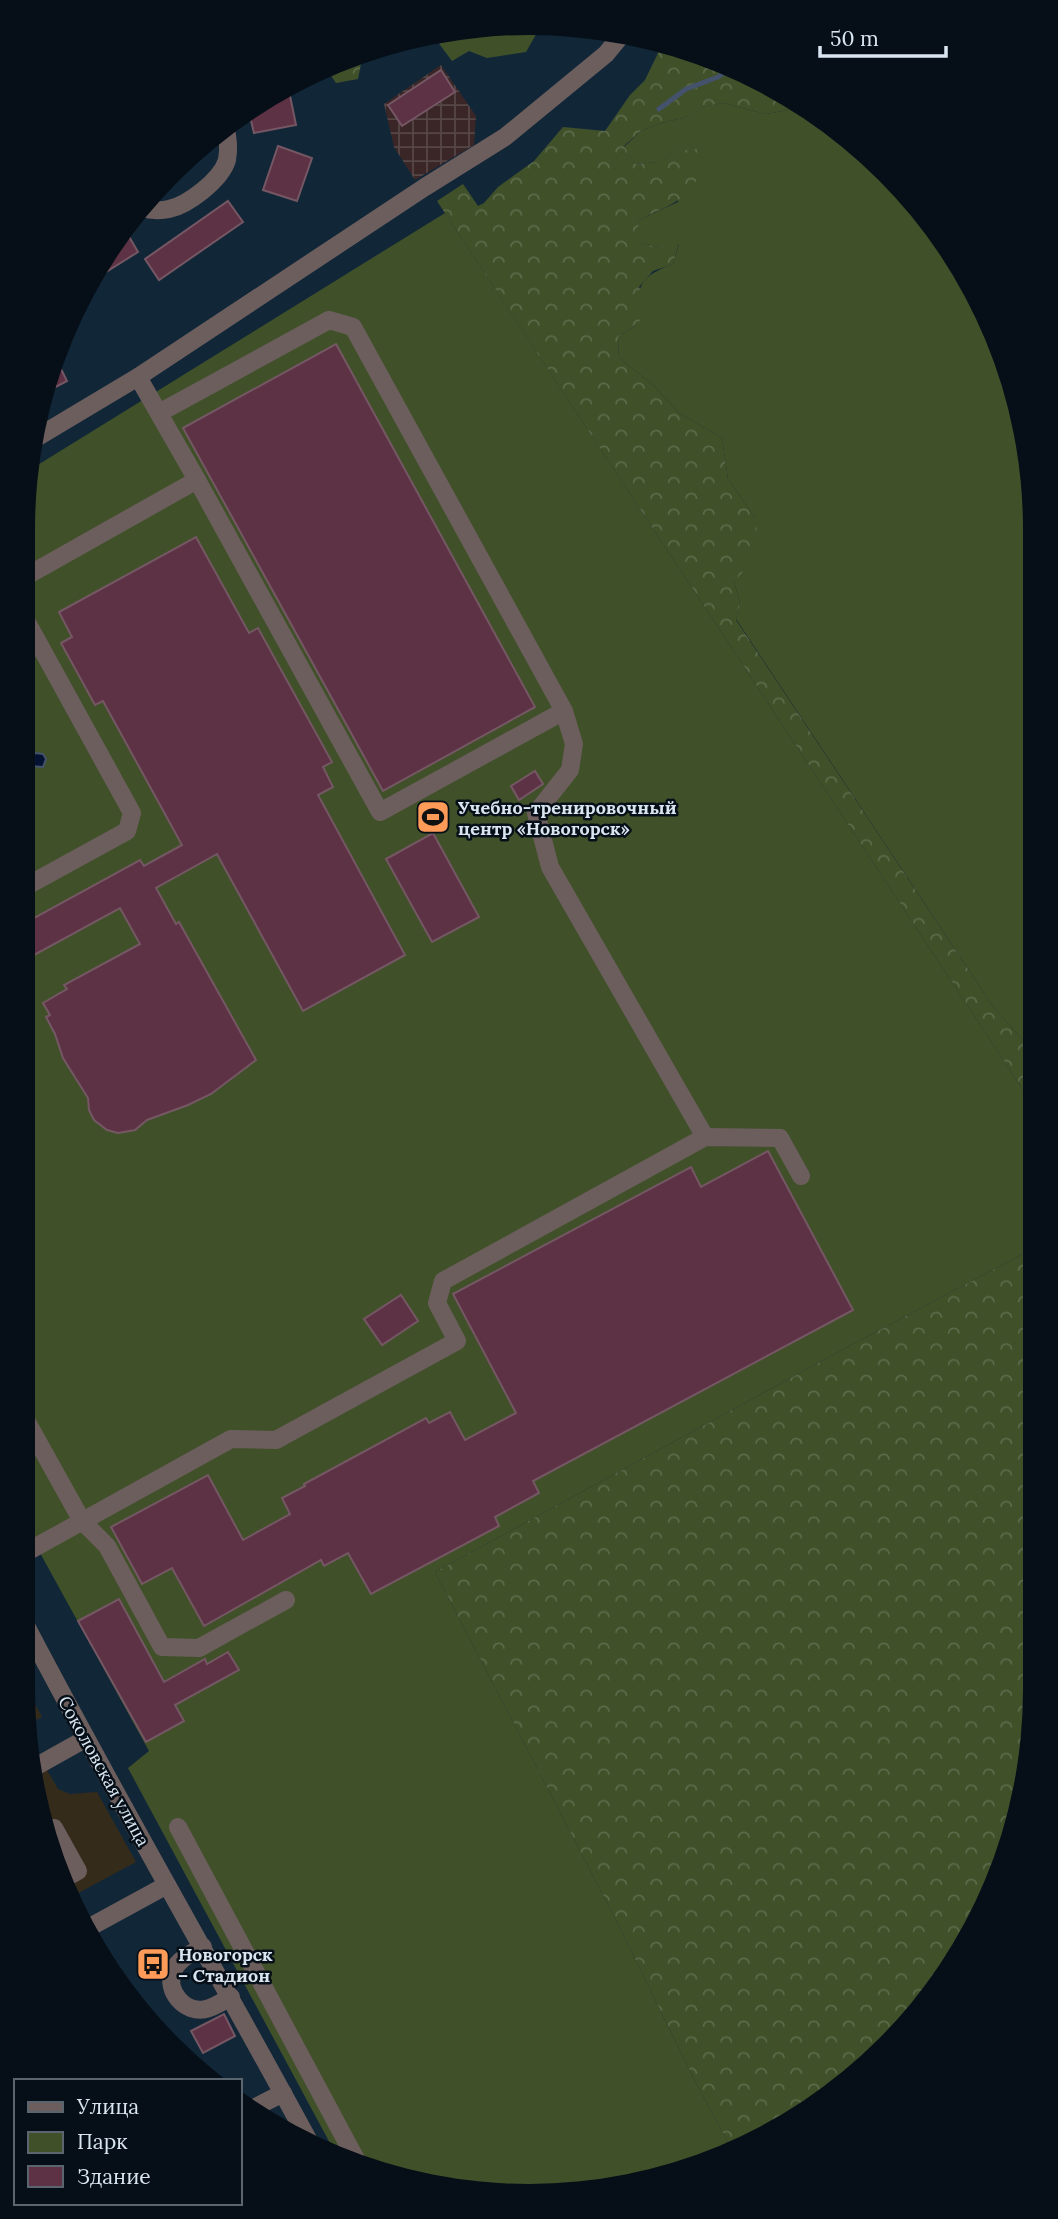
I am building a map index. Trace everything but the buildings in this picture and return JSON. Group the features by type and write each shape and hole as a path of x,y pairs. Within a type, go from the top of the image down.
{"street":[{"path":"44,433 138,377 505,137 606,54 615,43"},
{"path":"153,209 165,210 181,205 212,184 226,162 228,137"},
{"path":"159,414 329,320 353,327 564,711 574,744 570,770 536,813 550,867 705,1137"},
{"path":"138,377 380,812 564,711"},
{"path":"35,571 197,480"},
{"path":"35,637 132,813 127,831 35,881"},
{"path":"35,1547 231,1440 276,1440 457,1341 437,1303 443,1281 705,1137 780,1138 801,1177"},
{"path":"35,1437 82,1521 107,1546 162,1647 199,1648 286,1600"},
{"name":"Соколовская улица","path":"35,1643 85,1739 204,1947 302,2128"},
{"path":"41,1764 85,1739"},
{"path":"178,1827 351,2150"},
{"path":"56,1831 78,1871 71,1875"},
{"path":"95,1925 167,1885"},
{"path":"204,1947 179,1962 173,1971 173,1990 185,2006 195,2009 204,2009 231,1997"},
{"path":"260,2104 283,2093"}],"shaded area":[{"path":"441,65 476,116 474,145 415,180 394,147 384,104"},
{"path":"35,1705 42,1717 36,1720"},
{"path":"39,1757 58,1789 70,1794 97,1792 136,1862 79,1893 61,1849 44,1786"}],"green space":[{"path":"536,35 526,52 487,58 469,51 452,61 439,43 465,39"},
{"path":"658,52 718,73 788,109 766,114 723,103 702,107 683,118 641,131 624,146 635,164 657,162 676,151 698,149 703,169 684,196 639,220 638,242 658,247 679,243 673,264 653,271 639,287 650,309 636,325 618,337 619,358 654,386 679,413 722,438 728,479 755,518 760,552 734,582 740,603 736,620 994,1008 1023,1040 1023,1090 437,201 463,184 478,206 484,203 498,187 534,161 563,127 605,131 630,95 645,80"},
{"path":"361,65 358,79 336,83 332,77"},
{"path":"723,103 766,114 788,110 830,137 855,158 921,228 957,282 972,311 997,370 1006,401 1019,465 1023,529 1023,1040 994,1008 736,619 740,603 734,582 755,518 728,479 722,438 679,413 654,386 619,358 618,337 636,325 641,286 652,274 673,264 679,244 658,247 637,242 639,220 678,202 676,151 658,162 635,164 624,147 641,131 683,118 701,107"},
{"name":"Учебно-тренировочный центр «Новогорск»","path":"445,213 1023,1090 1023,1254 435,1572 728,2142 688,2158 625,2175 593,2180 497,2183 433,2175 370,2158 329,2141 128,1768 149,1751 35,1544 35,529 39,464"},
{"path":"1023,1254 1023,1690 1019,1754 1006,1818 985,1879 957,1937 921,1991 878,2039 830,2082 776,2118 728,2142 435,1572"}],"water":[{"path":"35,753 43,754 46,759 43,767 35,766"}],"waterway":[{"path":"659,109 686,89 721,75"}],"place":[{"name":"Учебно-тренировочный центр «Новогорск»","path":"433,817"},
{"name":"Новогорск – Стадион","path":"153,1964"}]}
